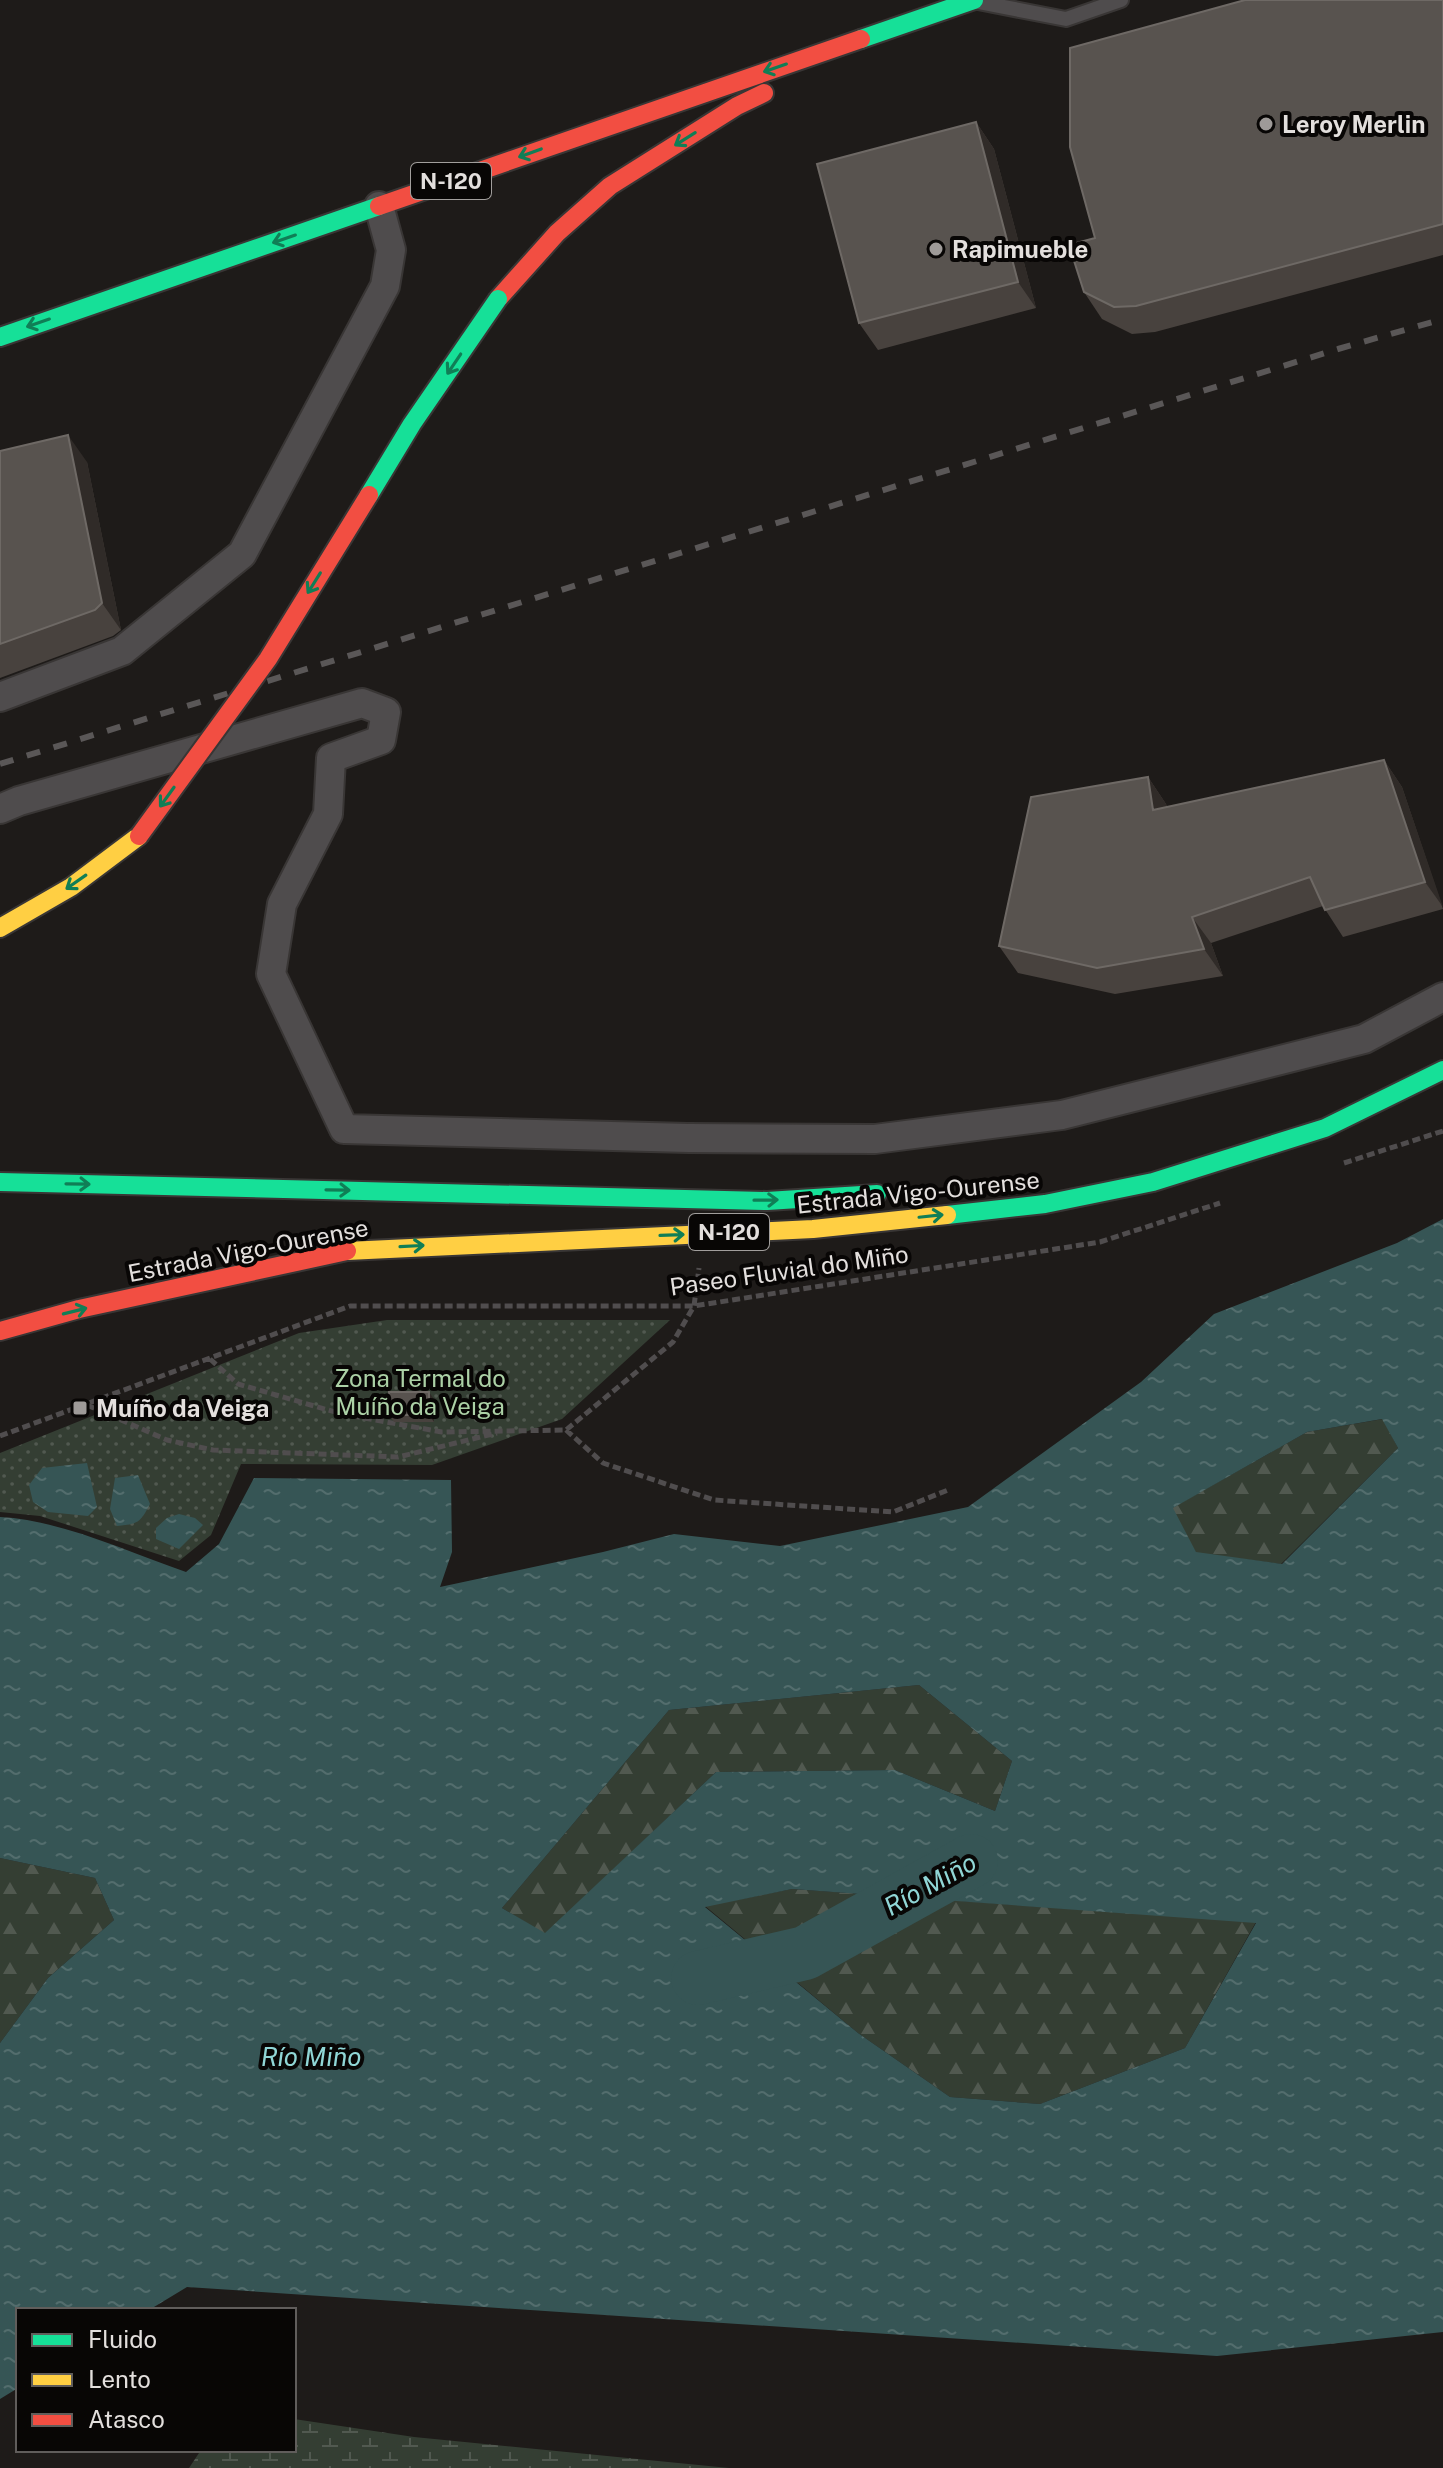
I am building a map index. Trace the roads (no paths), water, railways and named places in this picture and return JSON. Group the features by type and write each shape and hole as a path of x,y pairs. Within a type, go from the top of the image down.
{"highway":[{"name":"N-120","path":"0,337 973,0"},
{"path":"0,928 71,887 139,836 268,659 412,424 498,299 557,233 610,186 737,106 902,25"},
{"path":"1344,1099 1443,1068"},
{"name":"Estrada Vigo-Ourense","path":"0,1331 79,1309 355,1249 813,1229 1045,1204 1153,1182 1325,1128 1443,1068"},
{"path":"0,1182 767,1201 898,1193"}],"street":[{"path":"0,697 122,651 242,554 385,286 391,250 379,206"},
{"path":"0,809 362,703 386,712 381,740 331,758 328,814 282,904 271,974 344,1129 688,1138 875,1139 1062,1115 1364,1039 1443,997"}],"lane":[{"path":"973,0 1066,19 1121,0"}],"water":[{"name":"Río Miño","path":"1443,1219 1443,2332 1217,2356 187,2287 152,2308 16,2308 16,2389 0,2399 0,2043 48,1978 114,1920 95,1878 0,1858 0,1517 70,1530 186,1572 219,1544 254,1478 451,1480 452,1552 440,1587 674,1534 780,1546 968,1507 1141,1382 1214,1314 1397,1243","holes":["1382,1419 1398,1448 1282,1564 1196,1552 1173,1508 1307,1432","919,1685 1012,1761 995,1811 895,1770 716,1772 545,1933 502,1908 669,1710","792,1889 1256,1923 1185,2048 1040,2104 950,2097 858,2033 705,1907"]},
{"path":"87,1463 97,1507 88,1516 48,1512 33,1502 29,1485 42,1468"},
{"path":"138,1475 150,1504 138,1521 117,1526 110,1509 115,1478"},
{"path":"179,1514 195,1518 203,1525 179,1549 156,1539 156,1528 167,1518"}],"waterway":[{"name":"Río Miño","path":"698,1978 805,1953 971,1861"}],"railway":[{"path":"0,764 1443,319"}],"place":[{"name":"Leroy Merlin","path":"1266,124"},
{"name":"Rapimueble","path":"936,249"},
{"name":"Muíño da Veiga","path":"80,1408"}],"park label":[{"name":"Zona Termal do Muíño da Veiga","path":"420,1392"}]}
